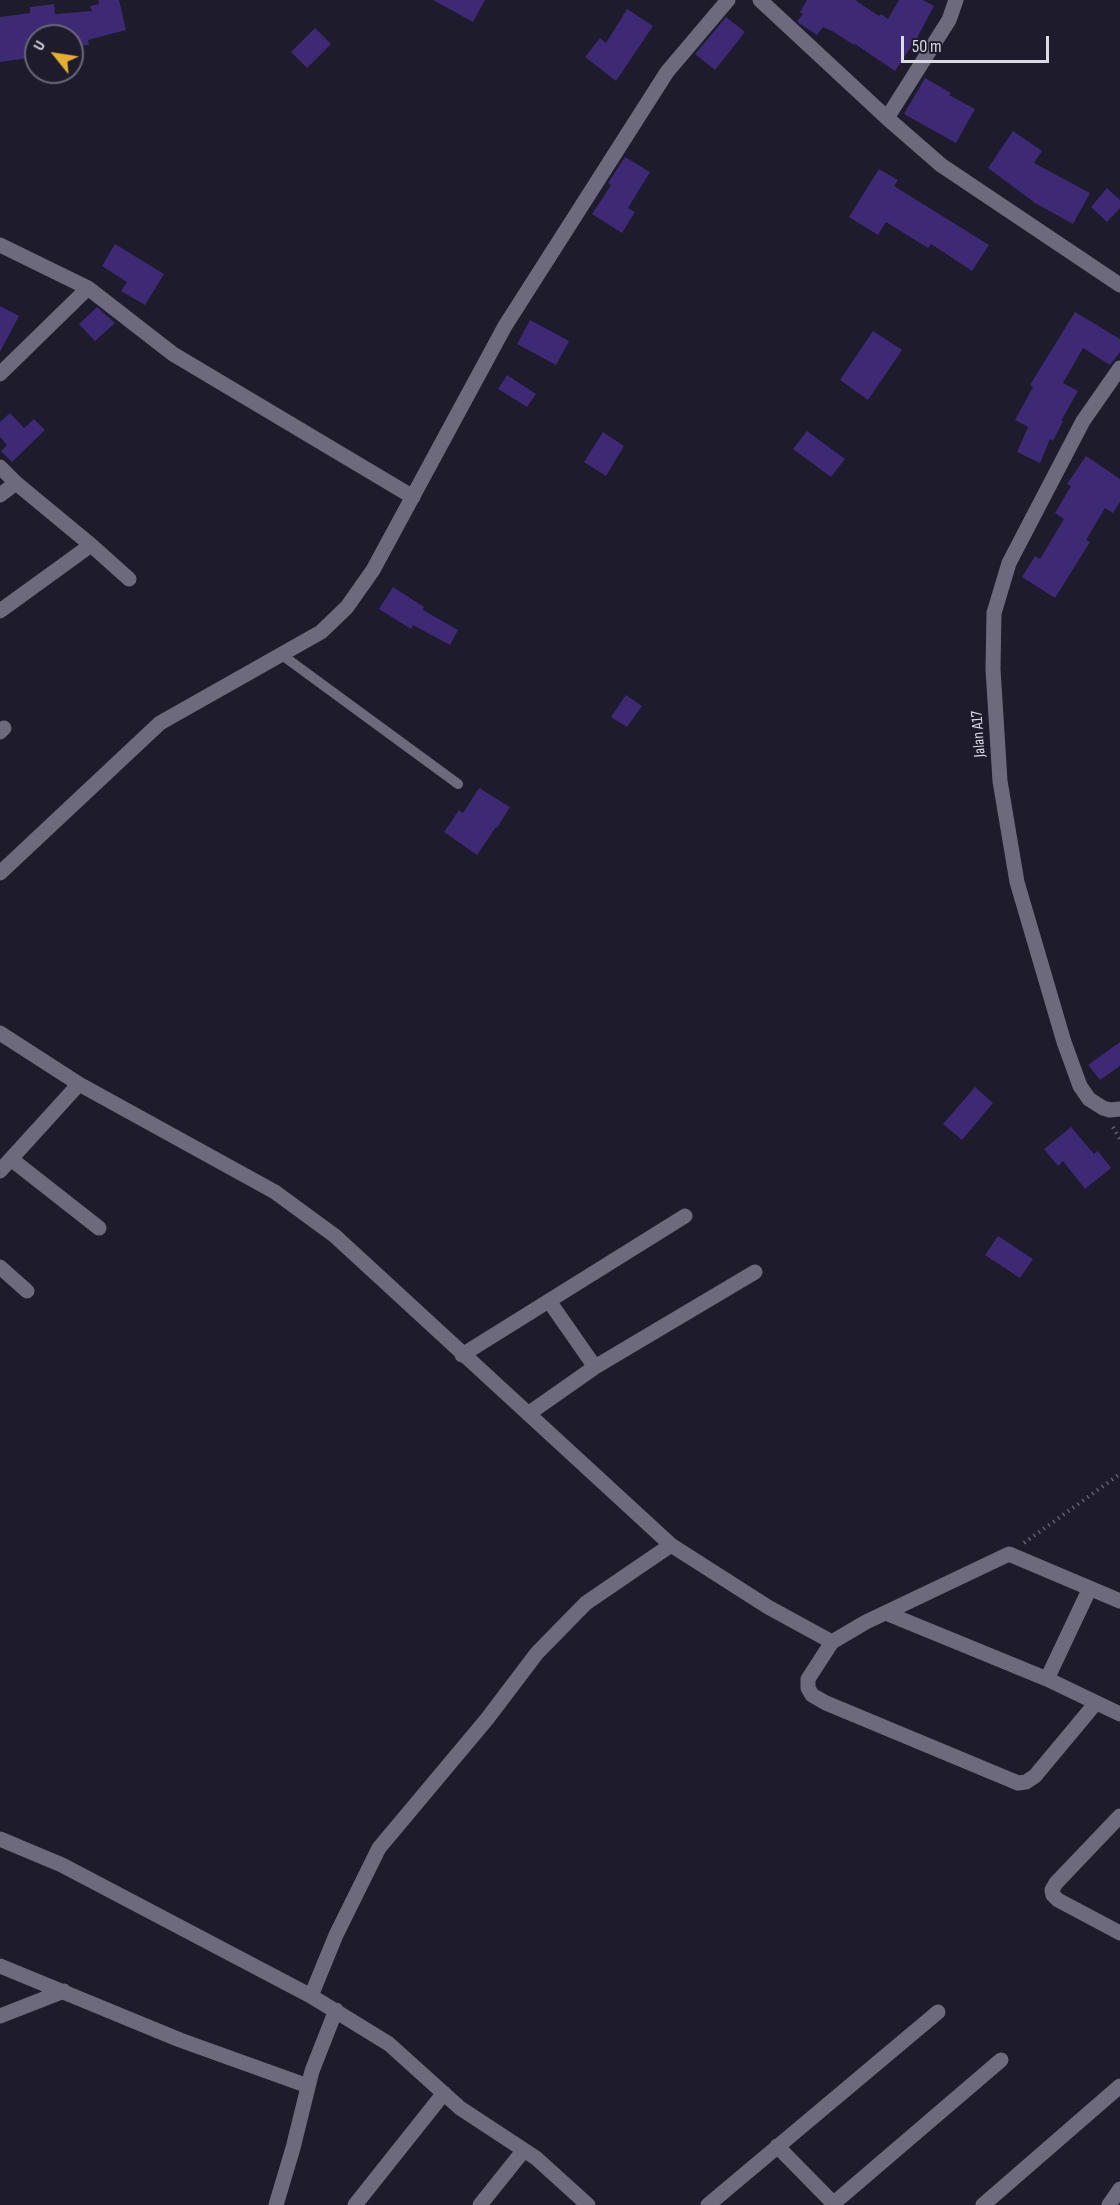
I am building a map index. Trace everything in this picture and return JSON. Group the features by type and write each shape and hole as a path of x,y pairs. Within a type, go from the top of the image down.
{"street":[{"path":"0,873 160,723 321,632 347,607 373,570 511,316 667,72 728,0"},
{"path":"760,0 941,165 1031,228 1120,285"},
{"path":"887,118 949,20 956,0"},
{"path":"0,245 88,288 172,354 413,497"},
{"path":"0,374 88,288"},
{"name":"Jalan A17","path":"1120,368 1083,421 1009,563 994,613 993,669 1000,781 1017,882 1064,1042 1080,1086 1089,1099 1102,1108 1120,1109"},
{"path":"0,467 129,579"},
{"path":"0,495 16,483"},
{"path":"0,611 91,544"},
{"path":"0,1033 79,1084 275,1192 335,1236 671,1545 768,1607 832,1642"},
{"path":"0,1171 79,1084"},
{"path":"11,1159 99,1228"},
{"path":"462,1355 685,1216"},
{"path":"0,1267 27,1291"},
{"path":"528,1414 595,1367 755,1272"},
{"path":"549,1301 595,1367"},
{"path":"311,1996 336,1935 379,1848 487,1719 537,1653 586,1603 671,1545"},
{"path":"1095,1704 1035,1776 1026,1782 1018,1783 826,1703 812,1695 808,1688 808,1679 832,1642 886,1613 1009,1554 1120,1601"},
{"path":"1047,1679 1090,1588"},
{"path":"886,1613 1047,1679 1120,1714"},
{"path":"1120,1816 1052,1890 1058,1900 1120,1933"},
{"path":"0,1840 62,1865 336,2010 389,2044 459,2108 536,2158 588,2205"},
{"path":"0,1966 180,2040 308,2086"},
{"path":"0,2016 64,1991"},
{"path":"276,2205 308,2086 336,2010"},
{"path":"708,2205 938,2012"},
{"path":"777,2146 835,2204 1001,2060"},
{"path":"983,2205 1120,2086"},
{"path":"355,2205 444,2094"},
{"path":"480,2205 524,2150"},
{"path":"1109,2205 1120,2189"}],"lane":[{"path":"282,655 458,784"}],"path":[{"path":"1009,1554 1120,1474"}],"building":[{"path":"98,0 119,0 126,30 88,40 89,45 84,45 84,24 24,24 24,59 0,62 0,17 30,13 30,7 54,4 55,14 92,11 90,6 99,4"},
{"path":"433,0 485,0 473,22"},
{"path":"807,0 855,0 879,16 881,14 888,19 899,0 923,0 934,6 917,38 895,71 834,32 823,27 817,35 800,24 797,21 803,14 800,12"},
{"path":"627,9 653,26 616,81 585,57 600,38 606,43"},
{"path":"726,17 745,32 715,70 695,54"},
{"path":"315,28 331,44 307,68 291,52"},
{"path":"925,78 951,93 949,95 975,109 956,143 904,114"},
{"path":"1013,131 1042,151 1034,163 1090,193 1073,224 1035,203 988,168"},
{"path":"625,157 650,172 628,208 635,212 622,233 592,214 611,185 608,183"},
{"path":"879,169 898,180 894,186 989,245 972,271 931,244 928,248 886,222 878,235 849,217"},
{"path":"1107,188 1120,200 1120,208 1107,222 1091,207"},
{"path":"115,244 164,274 145,305 121,291 127,282 102,266"},
{"path":"0,306 19,316 0,352"},
{"path":"97,307 115,323 95,341 79,324"},
{"path":"1075,312 1120,339 1120,352 1110,365 1083,348 1063,383 1078,391 1053,441 1050,439 1040,463 1017,452 1028,427 1015,420 1033,387 1030,385"},
{"path":"530,320 569,341 556,365 517,344"},
{"path":"873,331 902,350 868,400 840,380"},
{"path":"507,375 536,394 527,407 498,389"},
{"path":"10,413 24,428 34,419 45,430 12,462 1,451 7,445 0,437 0,422"},
{"path":"807,431 845,459 831,477 793,449"},
{"path":"603,432 624,446 606,476 584,462"},
{"path":"1086,456 1120,479 1120,502 1113,513 1105,508 1086,540 1090,542 1055,598 1022,577 1035,556 1040,559 1064,519 1055,513 1071,486 1067,484"},
{"path":"393,587 424,607 423,610 458,630 450,645 413,625 411,629 379,609"},
{"path":"626,695 642,706 627,727 611,717"},
{"path":"479,788 510,807 477,855 444,832 459,810 463,813"},
{"path":"1120,1042 1120,1066 1100,1080 1088,1065"},
{"path":"975,1087 993,1103 962,1140 943,1124"},
{"path":"1071,1127 1094,1154 1098,1151 1111,1168 1085,1189 1063,1161 1058,1166 1044,1149"},
{"path":"998,1236 1033,1259 1020,1278 985,1255"}]}
